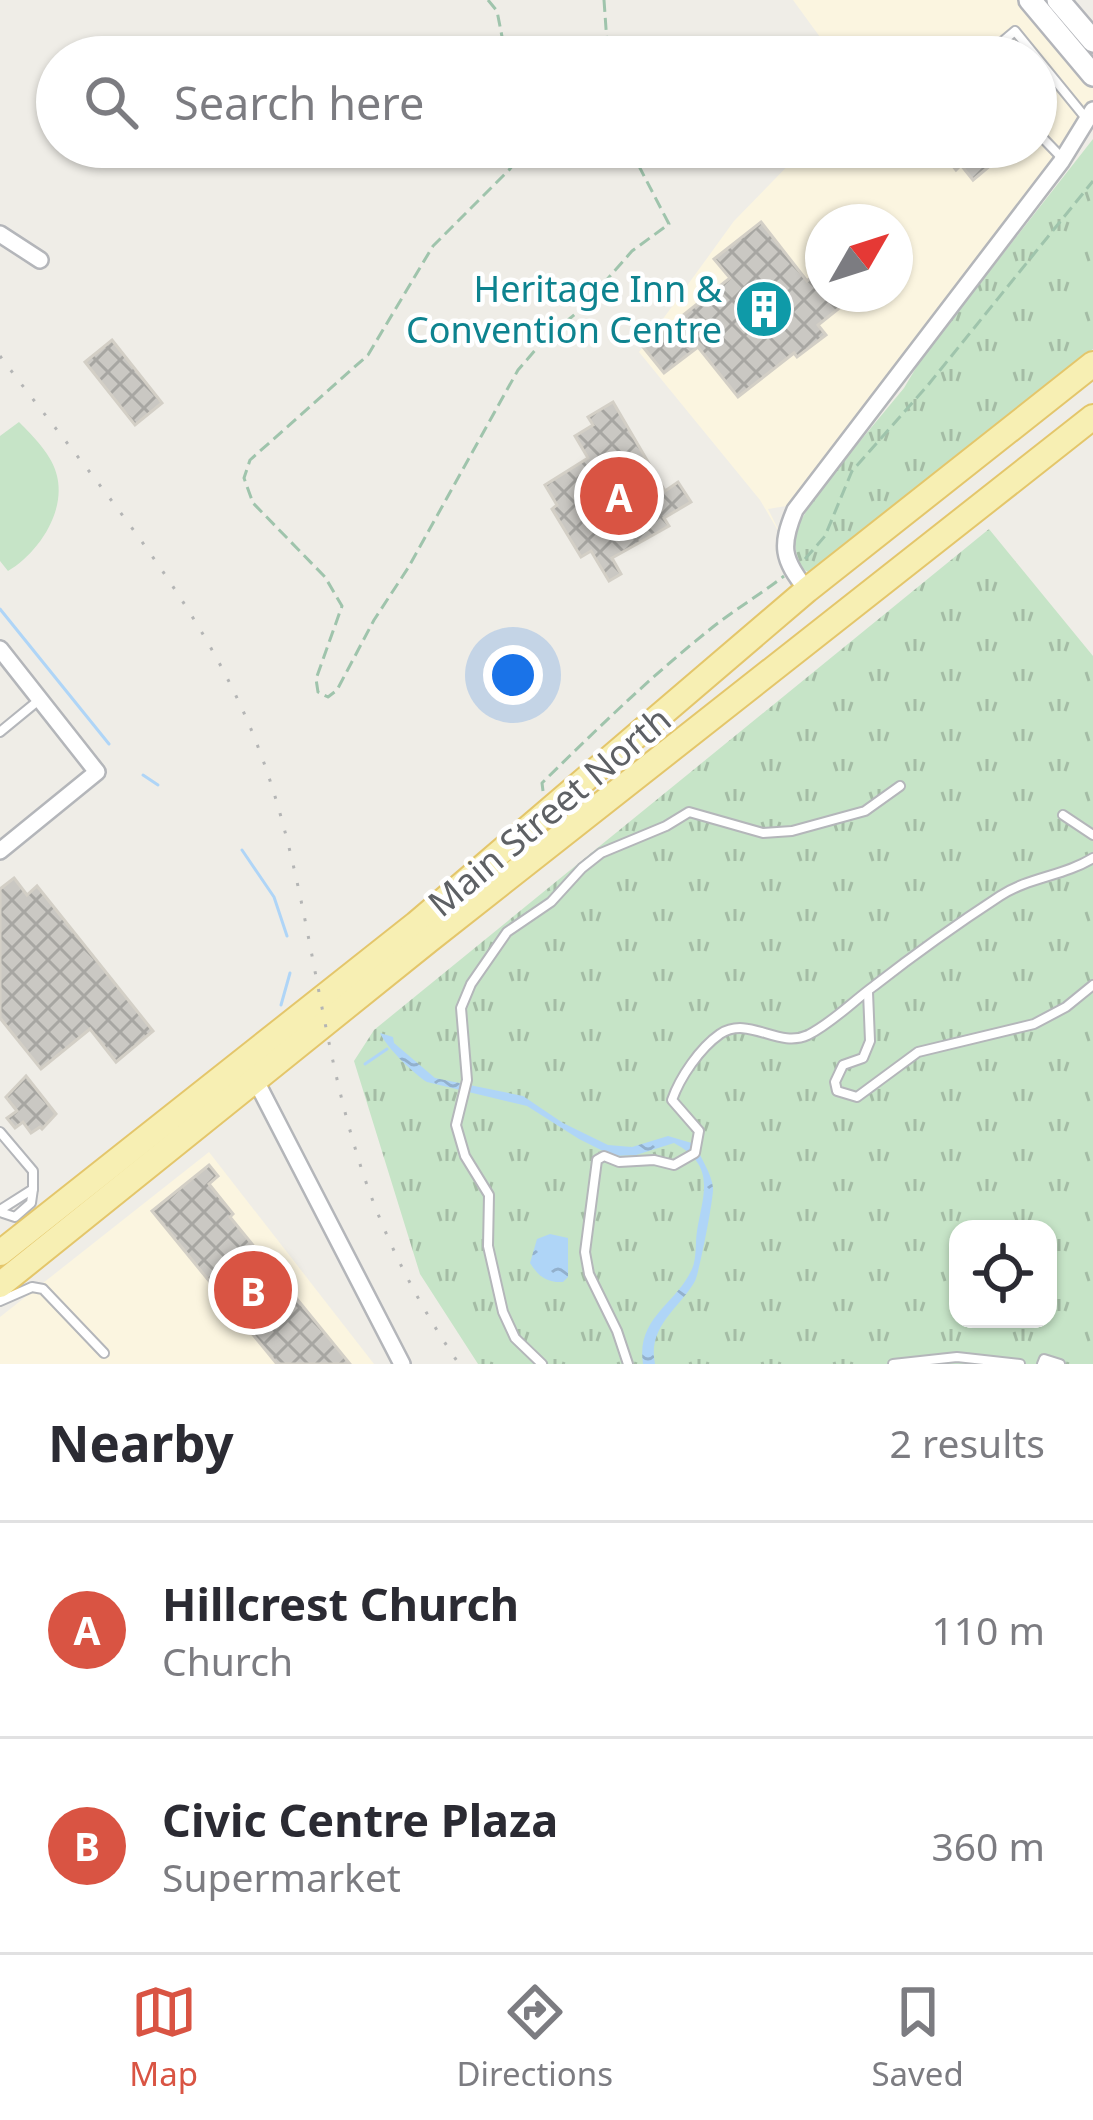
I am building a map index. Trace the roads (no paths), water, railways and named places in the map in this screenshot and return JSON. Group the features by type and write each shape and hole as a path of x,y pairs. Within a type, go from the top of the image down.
{"main road":[{"path":"1030,0 1093,75"},
{"path":"1058,0 1093,41"},
{"name":"Main Street North","path":"0,1253 400,937 807,590 1093,364"},
{"name":"Main Street North","path":"1,1286 429,940 1093,418"}],"street":[{"path":"1057,167 1089,114"},
{"path":"807,590 791,570 783,539 795,510 1056,168"},
{"path":"0,234 40,260"},
{"path":"0,650 97,772 0,851"},
{"path":"256,1081 402,1364"}],"lane":[{"path":"1057,78 1089,114"},
{"path":"1057,153 1063,159"},
{"path":"0,732 40,699"},
{"path":"542,1364 515,1338 503,1312 488,1246 489,1196 465,1156 456,1125 466,1080 461,1008 471,984 507,932 551,902 563,885 601,853 689,812 763,832 793,832 866,811 901,786"},
{"path":"1063,815 1093,835"},
{"path":"628,1364 585,1252 597,1160 604,1156 619,1162 654,1160 674,1165 695,1153 699,1131 672,1100 702,1050 721,1034 734,1028 802,1038 1021,883 1074,869 1093,858"},
{"path":"868,990 870,1041 863,1058 843,1065 836,1082 837,1091 857,1097 917,1052 1034,1024 1093,985"},
{"path":"0,1132 33,1171 33,1189 1,1212"},
{"path":"1,1286 43,1289 104,1353"},
{"path":"893,1364 957,1358 1020,1364"},
{"path":"1042,1364 1044,1359 1060,1364"}],"water":[{"path":"380,1033 393,1037 435,1078 523,1096 608,1145 632,1147 668,1136 695,1144 712,1183 709,1220 695,1281 660,1328 655,1364 643,1364 645,1334 695,1260 704,1193 697,1161 674,1143 636,1155 613,1156 527,1106 427,1082"},
{"path":"550,1234 568,1238 568,1277 563,1282 544,1278 530,1263 537,1239"}],"waterway":[{"path":"0,609 109,744"},
{"path":"143,775 158,785"},
{"path":"242,850 274,897 287,936"},
{"path":"281,1005 290,973"},
{"path":"365,1064 387,1049"}],"railway":[{"path":"0,356 178,594 237,698 260,752 290,850 342,1101 365,1179 399,1262 459,1364"}],"place":[{"name":"Heritage Inn & Convention Centre","path":"764,309"},
{"name":"Hillcrest Church","path":"619,496"},
{"name":"Civic Centre Plaza","path":"253,1290"}]}
